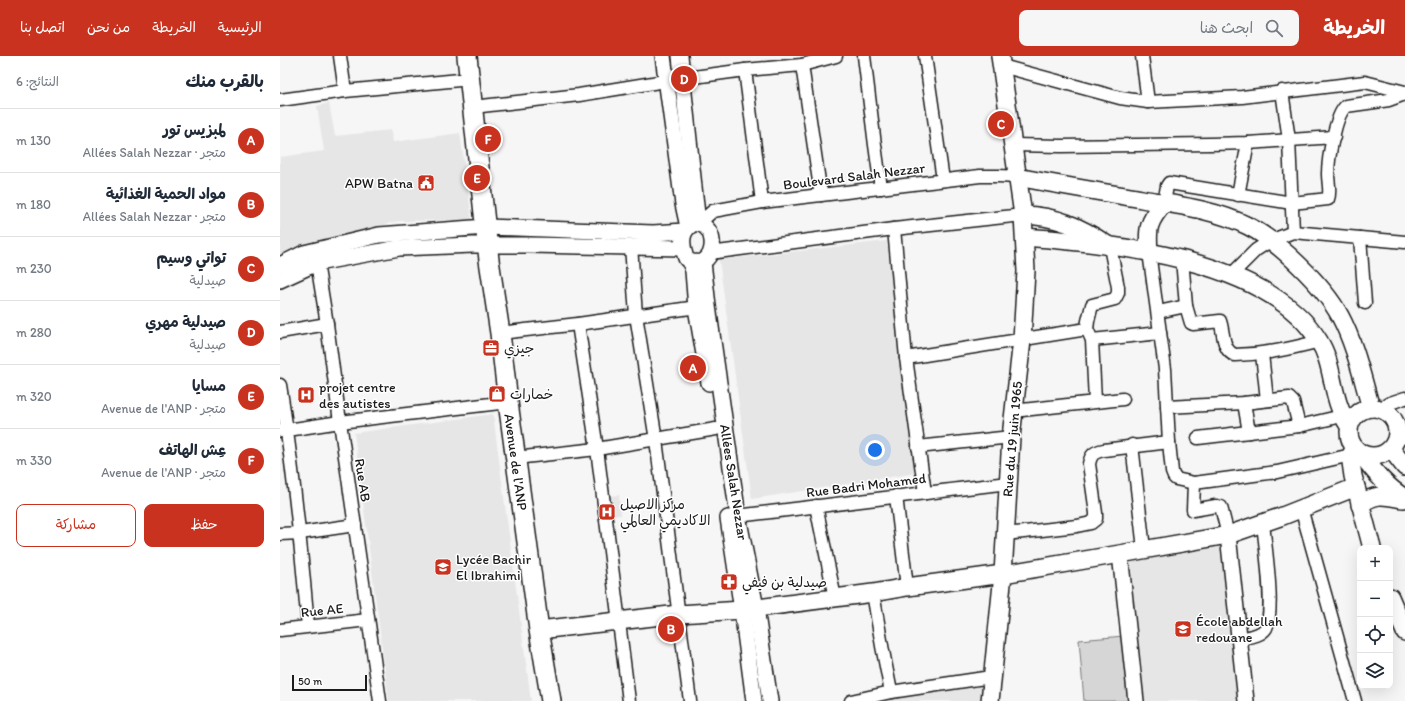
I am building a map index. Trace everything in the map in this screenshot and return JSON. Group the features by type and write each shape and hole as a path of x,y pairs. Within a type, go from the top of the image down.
{"main road":[{"name":"Avenue de l'ANP","path":"467,56 486,236 539,630 551,701"},
{"name":"Rue du 19 juin 1965","path":"990,701 1003,574 1013,411 1022,340 1025,291 1025,238 1023,215 1001,61"},
{"path":"1017,177 1164,203 1219,215 1248,226 1270,241 1303,269 1326,294 1340,315 1349,335 1376,408"},
{"path":"1150,252 1149,228 1155,214 1164,203"},
{"path":"1023,215 1055,218 1092,234 1110,247"},
{"path":"1025,238 1150,252 1182,259 1231,275 1270,294 1294,310 1320,341 1326,356 1334,392 1346,421 1350,442 1355,452 1391,489 1405,499"},
{"path":"1346,421 1354,417 1362,410 1376,408 1389,414 1395,422 1398,431 1396,446 1405,467"},
{"path":"1355,452 1376,457 1396,446"},
{"path":"1359,497 1374,472 1396,446"},
{"path":"1355,452 1351,462 1371,545"},
{"path":"539,630 618,620 749,609 1003,574 1228,535 1301,508 1359,497 1376,496 1405,499"},
{"path":"1393,604 1405,632"}],"street":[{"path":"340,56 345,91"},
{"path":"663,56 665,81 683,204 693,226"},
{"path":"680,56 693,226"},
{"path":"473,107 579,95 682,78 802,65 836,56"},
{"path":"864,56 881,188"},
{"path":"925,56 943,180"},
{"path":"1142,56 1148,102"},
{"path":"1001,61 1120,98 1148,102 1242,97 1365,82 1405,93"},
{"path":"802,65 821,195"},
{"path":"745,70 762,202"},
{"path":"280,100 345,91 470,79"},
{"path":"1282,91 1289,140 1293,232"},
{"path":"1164,203 1167,186 1169,184 1292,203 1326,200 1329,198 1328,166 1330,153 1339,115 1343,109 1346,106 1389,100 1405,93"},
{"path":"1014,145 1061,146 1248,143 1334,137"},
{"path":"1238,195 1248,143"},
{"name":"Boulevard Salah Nezzar","path":"693,226 713,211 762,202 980,176 1017,177"},
{"path":"693,226 683,234 683,248 686,257 701,259 894,229 1023,215"},
{"path":"280,280 317,263 400,248 486,236 568,230 654,233 693,226 711,233 712,243 701,259"},
{"path":"894,229 906,358 925,492"},
{"path":"566,246 568,230"},
{"path":"1231,275 1252,254 1270,241 1293,232 1405,242"},
{"path":"280,265 304,253 379,235 486,236 566,246 683,248"},
{"path":"1360,238 1365,302"},
{"path":"631,246 636,315 656,440 690,701"},
{"path":"1095,401 1089,313 1092,305 1115,299 1118,293 1110,247"},
{"path":"1150,252 1165,368 1172,472 1176,479 1194,483 1277,472 1355,452"},
{"name":"Allées Salah Nezzar","path":"701,259 702,307 733,517 749,609 770,701"},
{"path":"1182,259 1186,306 1191,323 1220,321 1227,348 1232,354 1262,354 1287,350 1320,341"},
{"name":"Rue AB","path":"317,263 327,324 380,701"},
{"path":"1158,312 1186,306"},
{"path":"500,332 578,324 702,307 716,429 733,517"},
{"path":"280,332 327,324"},
{"path":"578,324 597,449 629,701"},
{"path":"906,358 1022,340 1090,334 1160,332"},
{"path":"1262,354 1267,400"},
{"path":"280,385 284,431 300,533 308,626"},
{"path":"1167,407 1244,403 1286,398 1292,400 1299,426"},
{"path":"1376,408 1405,398"},
{"path":"1013,411 1123,399"},
{"path":"284,431 340,422 508,402"},
{"path":"1244,403 1248,432"},
{"path":"1198,438 1346,421"},
{"path":"515,458 597,449 716,429"},
{"path":"918,447 1011,437"},
{"path":"1006,534 1077,526 1094,522 1096,519 1096,513 1089,464 1091,456 1096,451 1169,442"},
{"path":"1132,446 1144,549"},
{"name":"Rue Badri Mohamed","path":"733,517 925,492 1008,483"},
{"path":"1194,483 1193,510 1216,506 1221,507 1228,535 1246,701"},
{"path":"896,496 907,587"},
{"path":"816,506 835,598"},
{"path":"1301,508 1355,701"},
{"path":"1240,639 1262,632 1266,628 1270,604 1263,523"},
{"path":"280,534 300,533 355,524"},
{"path":"1120,554 1136,701"},
{"path":"873,593 891,692"},
{"path":"749,609 754,701"},
{"name":"Rue AE","path":"280,630 368,620"},
{"path":"851,701 891,692 992,677"}],"shaded area":[{"path":"329,103 335,136 391,130 393,142 460,133 472,220 398,221 332,238 280,258 280,157 324,151 317,106"},
{"path":"887,241 916,473 752,499 719,260"},
{"name":"Lycée Bachir El Ibrahimi","path":"493,414 531,701 389,701 354,433"},
{"path":"619,495 621,515 607,515 610,496"},
{"name":"École abdellah redouane","path":"1221,545 1237,701 1144,701 1130,557"},
{"path":"1124,636 1129,701 1084,701 1079,640"},
{"path":"982,684 980,701 873,701"}],"place":[{"name":"صيدلية مهري","path":"684,79"},
{"name":"تواتي وسيم","path":"1001,124"},
{"name":"عِش الهاتف","path":"488,139"},
{"name":"مسايا","path":"477,178"},
{"name":"APW Batna","path":"426,183"},
{"name":"جيزي","path":"491,348"},
{"name":"لمبزيس تور","path":"693,368"},
{"name":"خمارات","path":"497,394"},
{"name":"projet centre des autistes","path":"306,395"},
{"name":"مركز الاصيل الاكاديمي العالمي","path":"607,512"},
{"name":"Lycée Bachir El Ibrahimi","path":"443,567"},
{"name":"صيدلية بن فيفي","path":"729,582"},
{"name":"مواد الحمية الغذائية","path":"671,629"},
{"name":"École abdellah redouane","path":"1183,629"}]}
